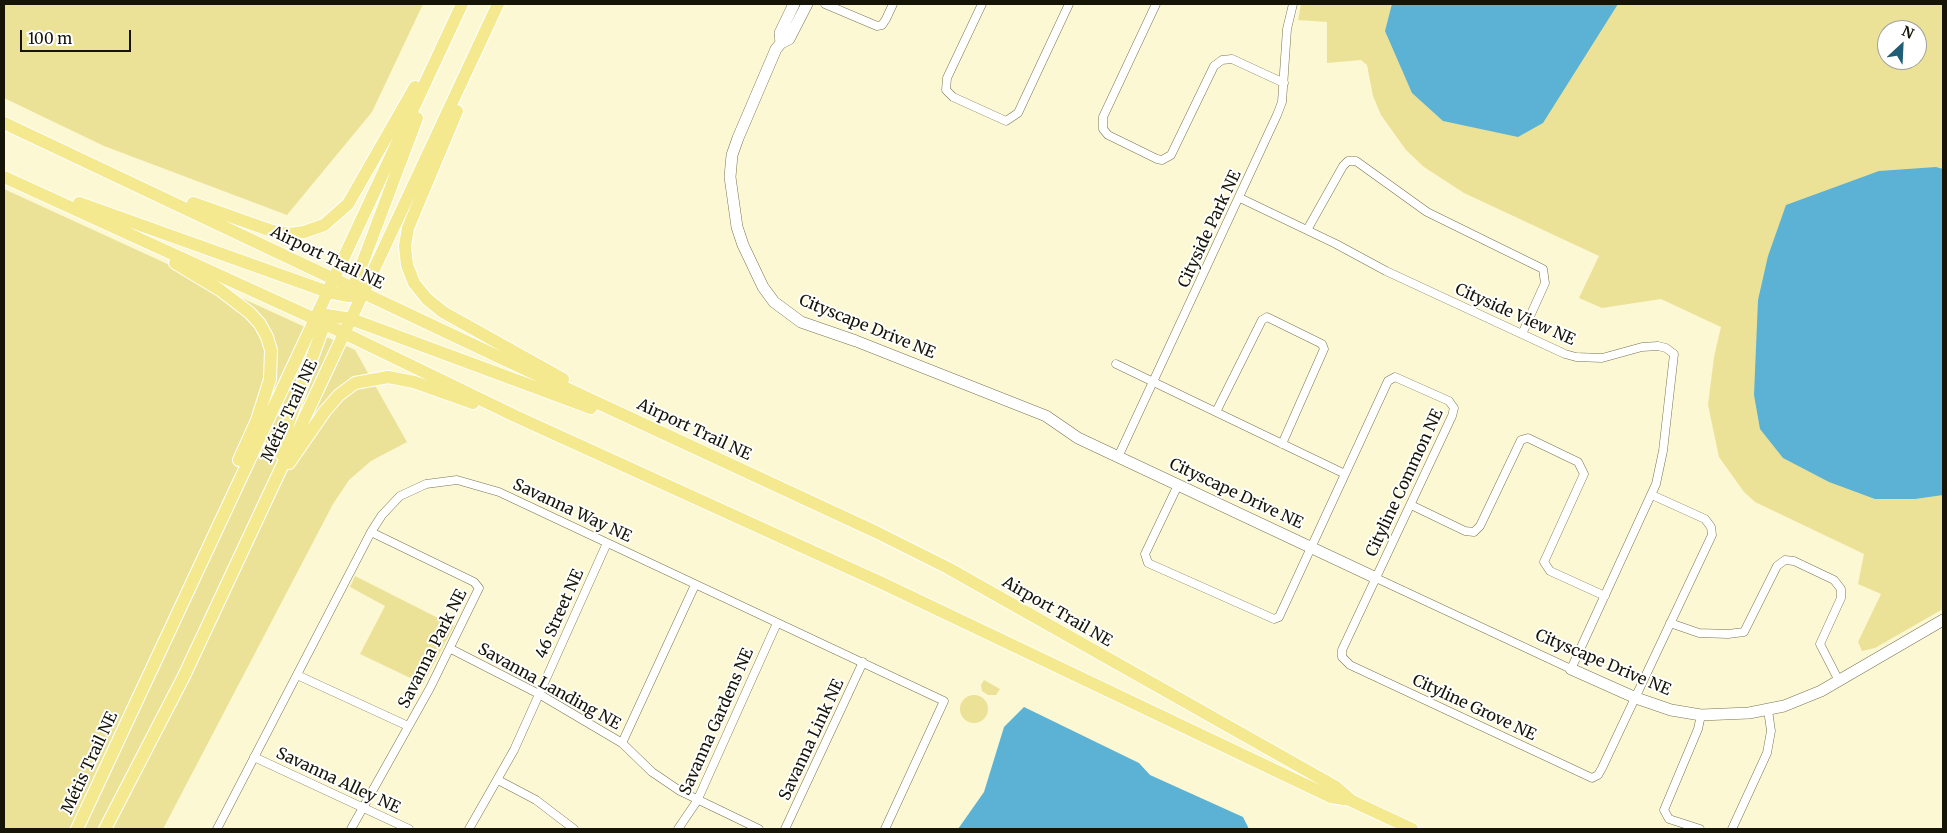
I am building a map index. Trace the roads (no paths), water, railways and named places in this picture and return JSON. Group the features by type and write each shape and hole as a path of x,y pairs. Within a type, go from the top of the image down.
{"main road":[{"path":"275,481 288,424 322,319 333,278 462,4"},
{"path":"52,144 258,227 290,234 316,230 337,216 348,204 462,4"},
{"name":"Métis Trail NE","path":"105,829 184,676 344,334 355,292 498,4"},
{"path":"504,4 414,212 405,246 407,265 414,283 427,299 443,312 678,440"},
{"path":"4,177 330,292 355,292 441,50"},
{"name":"Airport Trail NE","path":"4,123 333,278 355,292 876,532 948,568 1336,787 1352,800 1412,829"},
{"name":"Airport Trail NE","path":"4,177 322,319 344,334 515,416 884,584 1331,797 1352,800"},
{"path":"128,234 220,290 250,313 260,324 271,350 270,380 257,420 171,613 152,668"},
{"path":"322,319 348,319 678,440"},
{"name":"Métis Trail NE","path":"77,829 152,668 322,319"},
{"path":"275,481 339,395 361,381 388,377 414,382 515,416"}],"street":[{"name":"Cityscape Drive NE","path":"794,4 780,33 781,43 738,138 732,155 730,177 738,227 743,245 763,287 774,302 801,322 865,344 1039,413 1078,438 1118,457 1571,669 1636,698 1662,707 1701,714 1768,710 1809,697 1943,620"},
{"name":"Cityscape Drive NE","path":"781,43 789,38 807,4"},
{"path":"825,4 877,26 882,25 893,4"},
{"path":"982,4 947,78 946,90 960,101 1006,120 1018,113 1069,4"},
{"path":"1156,4 1103,117 1103,129 1108,135 1157,159 1162,160 1171,155 1214,66 1222,60 1232,59 1284,83"},
{"name":"Cityside Park NE","path":"1118,457 1278,115 1284,83 1287,29 1293,4"},
{"path":"1307,230 1343,166 1348,161 1356,161 1427,212 1543,269 1545,283 1522,334"},
{"name":"Cityside View NE","path":"1240,198 1307,230 1375,266 1576,357 1610,357 1642,347 1658,346 1666,348 1674,354 1663,452 1652,495 1571,669"},
{"path":"1216,412 1262,320 1267,317 1322,344 1324,349 1282,444"},
{"path":"1116,364 1345,474 1279,617 1274,619 1148,563 1146,554 1178,485"},
{"name":"Cityline Common NE","path":"1345,474 1388,381 1396,377 1449,401 1454,411 1376,578"},
{"path":"1410,505 1465,531 1474,532 1480,526 1521,440 1528,438 1578,462 1584,469 1584,474 1544,562 1550,571 1605,596"},
{"name":"Savanna Way NE","path":"217,829 371,532 382,515 400,496 426,484 457,480 499,492 944,701 885,829"},
{"path":"1636,698 1712,530 1705,520 1652,495"},
{"name":"Savanna Park NE","path":"351,829 450,649 479,588 474,582 371,532"},
{"name":"46 Street NE","path":"469,829 498,780 607,543"},
{"path":"1670,624 1699,633 1744,632 1777,566 1784,560 1794,561 1834,580 1841,589 1841,598 1820,644 1839,681"},
{"name":"Cityline Grove NE","path":"1376,578 1342,650 1341,653 1346,662 1586,776 1595,777 1601,771 1636,698"},
{"path":"622,744 695,585"},
{"name":"Savanna Gardens NE","path":"678,829 697,801 777,623"},
{"name":"Savanna Landing NE","path":"450,649 539,694 622,744 652,772 697,801 758,829"},
{"name":"Savanna Link NE","path":"785,829 863,662"},
{"path":"297,675 408,726"},
{"path":"1732,829 1767,752 1771,731 1768,710"},
{"path":"1700,829 1669,819 1664,810 1698,729 1701,714"},
{"name":"Savanna Alley NE","path":"254,757 409,829"},
{"path":"498,780 536,800 574,829"}],"water":[{"path":"1392,4 1618,4 1543,123 1518,137 1443,121 1412,93 1385,31"},
{"path":"1936,167 1943,169 1943,495 1915,499 1875,499 1829,482 1783,458 1760,429 1754,395 1758,300 1768,256 1786,205 1879,171"},
{"path":"1024,707 1139,763 1150,775 1243,817 1249,829 958,829 984,792 1004,727"}]}
